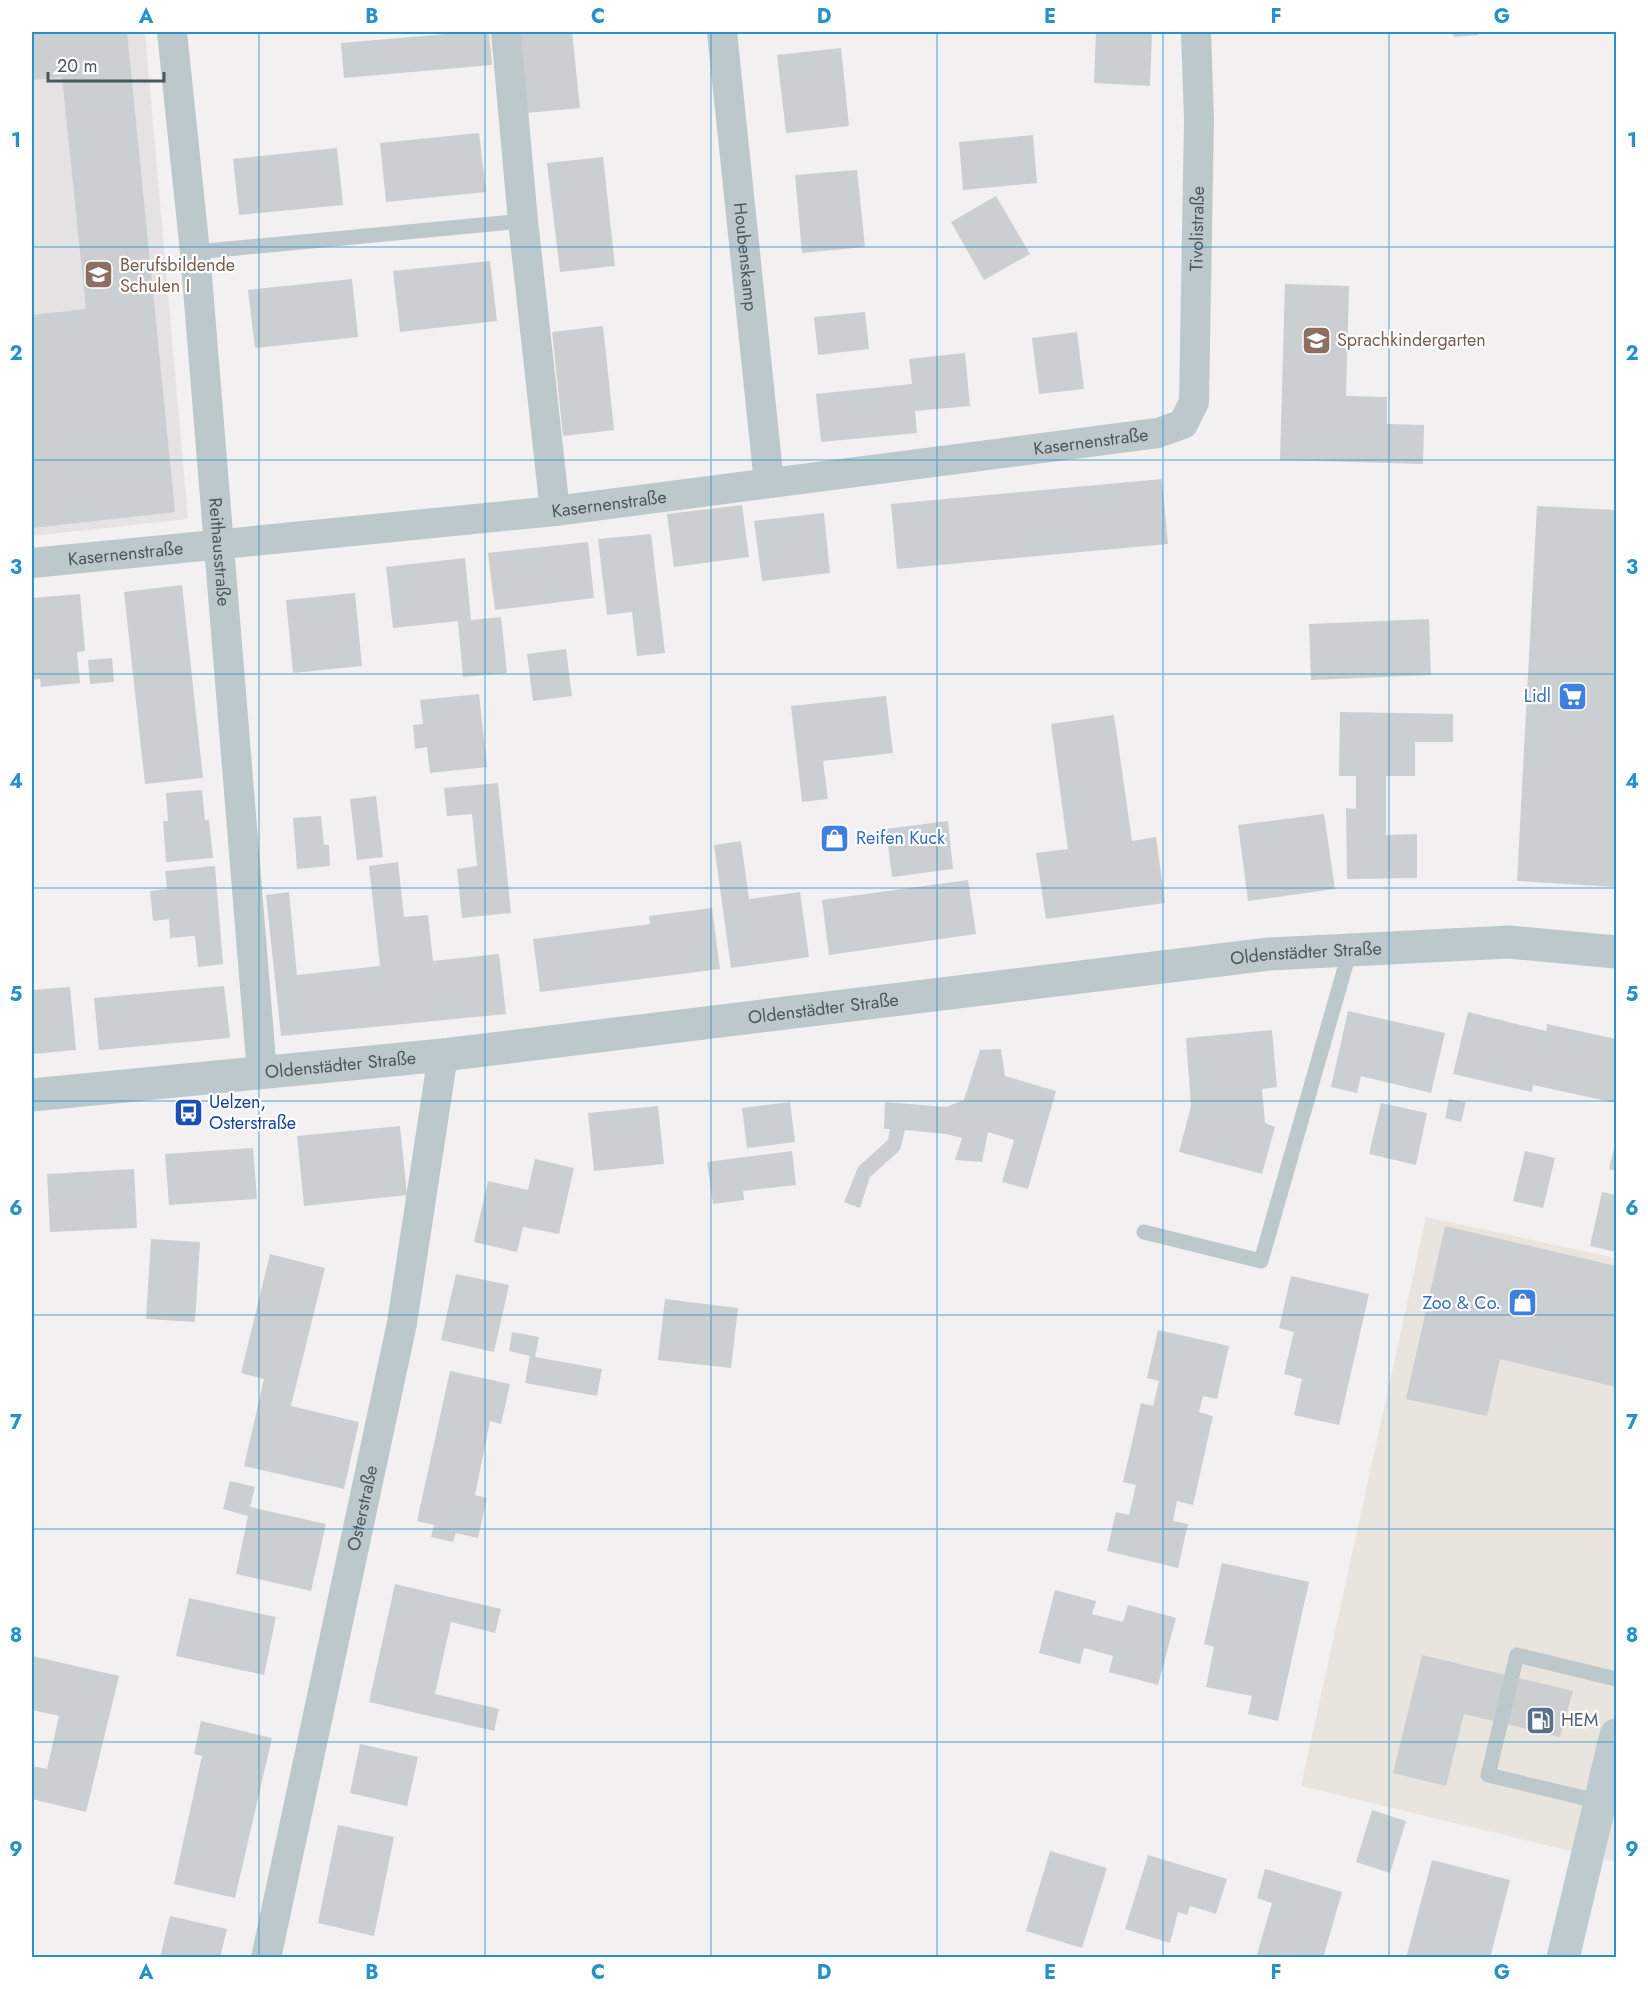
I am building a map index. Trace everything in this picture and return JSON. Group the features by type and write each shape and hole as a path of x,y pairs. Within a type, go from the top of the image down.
{"main road":[{"path":"1563,1958 1617,1735"}],"street":[{"name":"Reithausstraße","path":"172,32 195,252 262,1073"},
{"path":"506,32 523,221 555,511"},
{"name":"Houbenskamp","path":"722,32 769,483"},
{"name":"Tivolistraße","path":"1183,424 1194,402 1199,119 1196,32"},
{"name":"Kasernenstraße","path":"32,563 555,511 1158,433 1183,424"},
{"name":"Oldenstädter Straße","path":"32,1095 443,1055 999,985 1269,954 1509,942 1617,952"},
{"name":"Osterstraße","path":"266,1958 402,1323 443,1055"}],"lane":[{"path":"195,252 523,221"},
{"path":"1144,1232 1261,1261 1350,950"},
{"path":"1601,1802 1488,1775 1517,1655 1617,1679"}],"shaded area":[{"name":"Berufsbildende Schulen I","path":"32,32 145,32 188,519 32,536"},
{"path":"1426,1217 1616,1258 1616,1862 1301,1786"}],"building":[{"name":"Berufsbildende Schulen I","path":"32,32 127,32 175,512 32,528 32,315 86,309 62,77 32,80"},
{"path":"489,32 492,65 344,78 341,43"},
{"path":"518,32 572,32 580,108 527,113"},
{"path":"1096,32 1152,32 1150,86 1094,83"},
{"path":"1453,32 1478,32 1478,35 1454,37"},
{"path":"841,48 849,126 786,133 777,55"},
{"path":"479,133 486,192 386,202 380,143"},
{"path":"1033,135 1037,183 963,190 959,142"},
{"path":"337,148 343,205 239,215 233,159"},
{"path":"603,157 615,266 560,272 547,163"},
{"path":"857,170 865,247 802,253 795,175"},
{"path":"996,196 1030,254 984,280 951,222"},
{"path":"490,261 497,321 400,332 393,271"},
{"path":"352,279 358,337 255,348 248,290"},
{"path":"1285,284 1349,286 1346,396 1387,397 1387,424 1424,425 1423,464 1280,460"},
{"path":"865,312 869,349 818,355 814,317"},
{"path":"603,326 614,430 563,436 552,332"},
{"path":"1077,332 1084,389 1039,394 1032,338"},
{"path":"965,353 970,406 915,411 917,433 821,442 816,394 912,384 909,359"},
{"path":"1162,479 1168,544 897,569 891,504"},
{"path":"742,505 749,557 674,567 667,514"},
{"name":"Lidl","path":"1537,506 1616,510 1616,887 1517,881"},
{"path":"824,513 830,573 762,581 754,521"},
{"path":"651,534 665,653 637,656 632,612 607,615 598,539"},
{"path":"588,542 594,598 495,610 488,553"},
{"path":"465,558 471,620 501,617 507,673 463,677 458,621 393,628 386,567"},
{"path":"182,585 203,778 145,784 124,592"},
{"path":"355,593 362,666 293,673 286,600"},
{"path":"80,594 85,651 77,652 80,683 41,687 40,679 32,680 32,598"},
{"path":"1429,619 1431,675 1311,680 1309,624"},
{"path":"566,649 572,696 533,701 527,654"},
{"path":"112,658 114,682 90,684 88,660"},
{"path":"479,694 487,767 430,773 427,747 415,749 413,725 423,724 420,700"},
{"path":"886,696 893,753 823,761 828,799 802,802 791,706"},
{"path":"1340,712 1453,714 1453,742 1415,742 1415,776 1386,776 1386,835 1417,834 1417,878 1347,879 1346,808 1356,809 1356,776 1339,776"},
{"path":"1114,715 1132,841 1156,837 1165,903 1046,919 1036,853 1068,849 1051,724"},
{"path":"498,783 511,913 462,918 457,869 477,866 472,814 447,816 444,788"},
{"path":"202,790 205,820 209,820 213,858 166,862 163,821 168,821 166,793"},
{"path":"376,796 383,857 357,860 350,799"},
{"path":"1324,814 1335,889 1248,901 1238,825"},
{"path":"321,816 324,845 329,845 330,866 297,869 293,818"},
{"path":"948,821 953,869 892,877 886,829"},
{"path":"741,841 749,899 800,892 809,957 731,968 714,845"},
{"path":"398,862 404,917 428,915 433,961 499,954 506,1014 281,1036 266,895 289,892 297,975 380,966 369,866"},
{"path":"215,866 223,964 198,967 195,936 170,938 169,919 153,921 150,891 167,889 165,871"},
{"path":"968,880 976,934 829,955 822,900"},
{"path":"712,908 720,969 540,992 533,939 650,924 649,916"},
{"path":"224,986 230,1038 99,1050 94,998"},
{"path":"70,987 76,1050 32,1054 32,990"},
{"path":"1348,1011 1445,1033 1431,1093 1361,1076 1357,1093 1331,1087"},
{"path":"1468,1012 1546,1031 1547,1024 1616,1039 1616,1103 1533,1085 1532,1092 1453,1074"},
{"path":"1272,1030 1277,1087 1262,1089 1265,1123 1275,1127 1262,1174 1179,1152 1191,1106 1186,1038"},
{"path":"1001,1049 1005,1076 1056,1091 1028,1189 1002,1182 1014,1140 988,1132 982,1162 955,1160 962,1138 905,1130 900,1150 870,1177 860,1208 844,1202 858,1167 888,1140 890,1129 884,1129 885,1102 946,1107 964,1100 980,1050"},
{"path":"1449,1099 1466,1102 1461,1122 1445,1118"},
{"path":"790,1102 795,1142 747,1148 742,1108"},
{"path":"1381,1103 1427,1113 1416,1165 1369,1154"},
{"path":"658,1106 664,1164 594,1171 588,1113"},
{"path":"400,1126 407,1195 304,1206 297,1136"},
{"path":"1616,1140 1616,1171 1609,1169"},
{"path":"253,1148 257,1199 169,1205 165,1154"},
{"path":"792,1151 796,1185 743,1191 744,1200 713,1204 707,1162"},
{"path":"1525,1151 1555,1158 1543,1208 1513,1201"},
{"path":"535,1159 574,1168 559,1234 523,1227 517,1252 474,1242 488,1181 528,1190"},
{"path":"134,1169 137,1228 50,1232 47,1174"},
{"path":"1602,1192 1616,1195 1616,1252 1590,1246"},
{"name":"Zoo & Co.","path":"1445,1226 1616,1266 1616,1387 1500,1359 1487,1416 1406,1399"},
{"path":"151,1239 200,1242 195,1322 146,1319"},
{"path":"270,1254 325,1268 291,1406 359,1422 344,1489 244,1466 264,1379 241,1373"},
{"path":"456,1274 509,1285 494,1352 441,1340"},
{"path":"1291,1276 1369,1294 1339,1425 1294,1415 1302,1379 1284,1374 1294,1332 1279,1328"},
{"path":"665,1299 738,1308 731,1368 658,1360"},
{"path":"1158,1330 1229,1346 1217,1399 1203,1396 1199,1412 1213,1416 1193,1505 1177,1501 1173,1521 1188,1524 1178,1568 1107,1551 1116,1512 1129,1515 1136,1485 1123,1482 1141,1403 1153,1406 1159,1381 1147,1378"},
{"path":"512,1332 539,1337 535,1357 602,1369 597,1396 525,1383 530,1356 509,1351"},
{"path":"450,1371 510,1384 501,1424 490,1421 475,1495 487,1498 478,1538 456,1533 453,1542 431,1537 434,1525 417,1521"},
{"path":"230,1481 255,1487 250,1507 326,1524 311,1591 236,1574 248,1516 223,1509"},
{"path":"1222,1563 1309,1582 1278,1721 1248,1714 1252,1696 1206,1687 1214,1647 1204,1644"},
{"path":"395,1584 501,1609 495,1633 451,1622 435,1694 499,1709 494,1731 369,1702"},
{"path":"1055,1590 1096,1601 1092,1614 1123,1622 1128,1605 1176,1618 1158,1685 1109,1672 1113,1656 1084,1648 1080,1664 1039,1653"},
{"path":"189,1598 276,1617 264,1675 176,1656"},
{"path":"1422,1655 1573,1691 1560,1737 1464,1714 1446,1786 1393,1773"},
{"path":"32,1656 119,1676 86,1812 32,1799 32,1766 47,1769 59,1716 32,1710"},
{"path":"201,1721 272,1738 235,1898 174,1884 202,1756 194,1754"},
{"path":"360,1744 418,1757 407,1806 350,1793"},
{"path":"1372,1810 1406,1821 1390,1873 1356,1862"},
{"path":"338,1825 394,1837 374,1936 318,1923"},
{"path":"1050,1851 1107,1868 1082,1948 1026,1931"},
{"path":"1148,1855 1227,1879 1216,1914 1190,1906 1187,1915 1178,1912 1170,1943 1125,1929"},
{"path":"1432,1860 1510,1880 1490,1958 1406,1958"},
{"path":"1265,1869 1342,1892 1323,1958 1256,1958 1272,1903 1257,1898"},
{"path":"170,1916 227,1929 220,1958 160,1958"}],"place":[{"name":"Berufsbildende Schulen I","path":"99,275"},
{"name":"Sprachkindergarten","path":"1316,340"},
{"name":"Lidl","path":"1572,696"},
{"name":"Reifen Kuck","path":"835,838"},
{"name":"Uelzen, Osterstraße","path":"188,1112"},
{"name":"Zoo & Co.","path":"1522,1303"},
{"name":"HEM","path":"1540,1720"}]}
